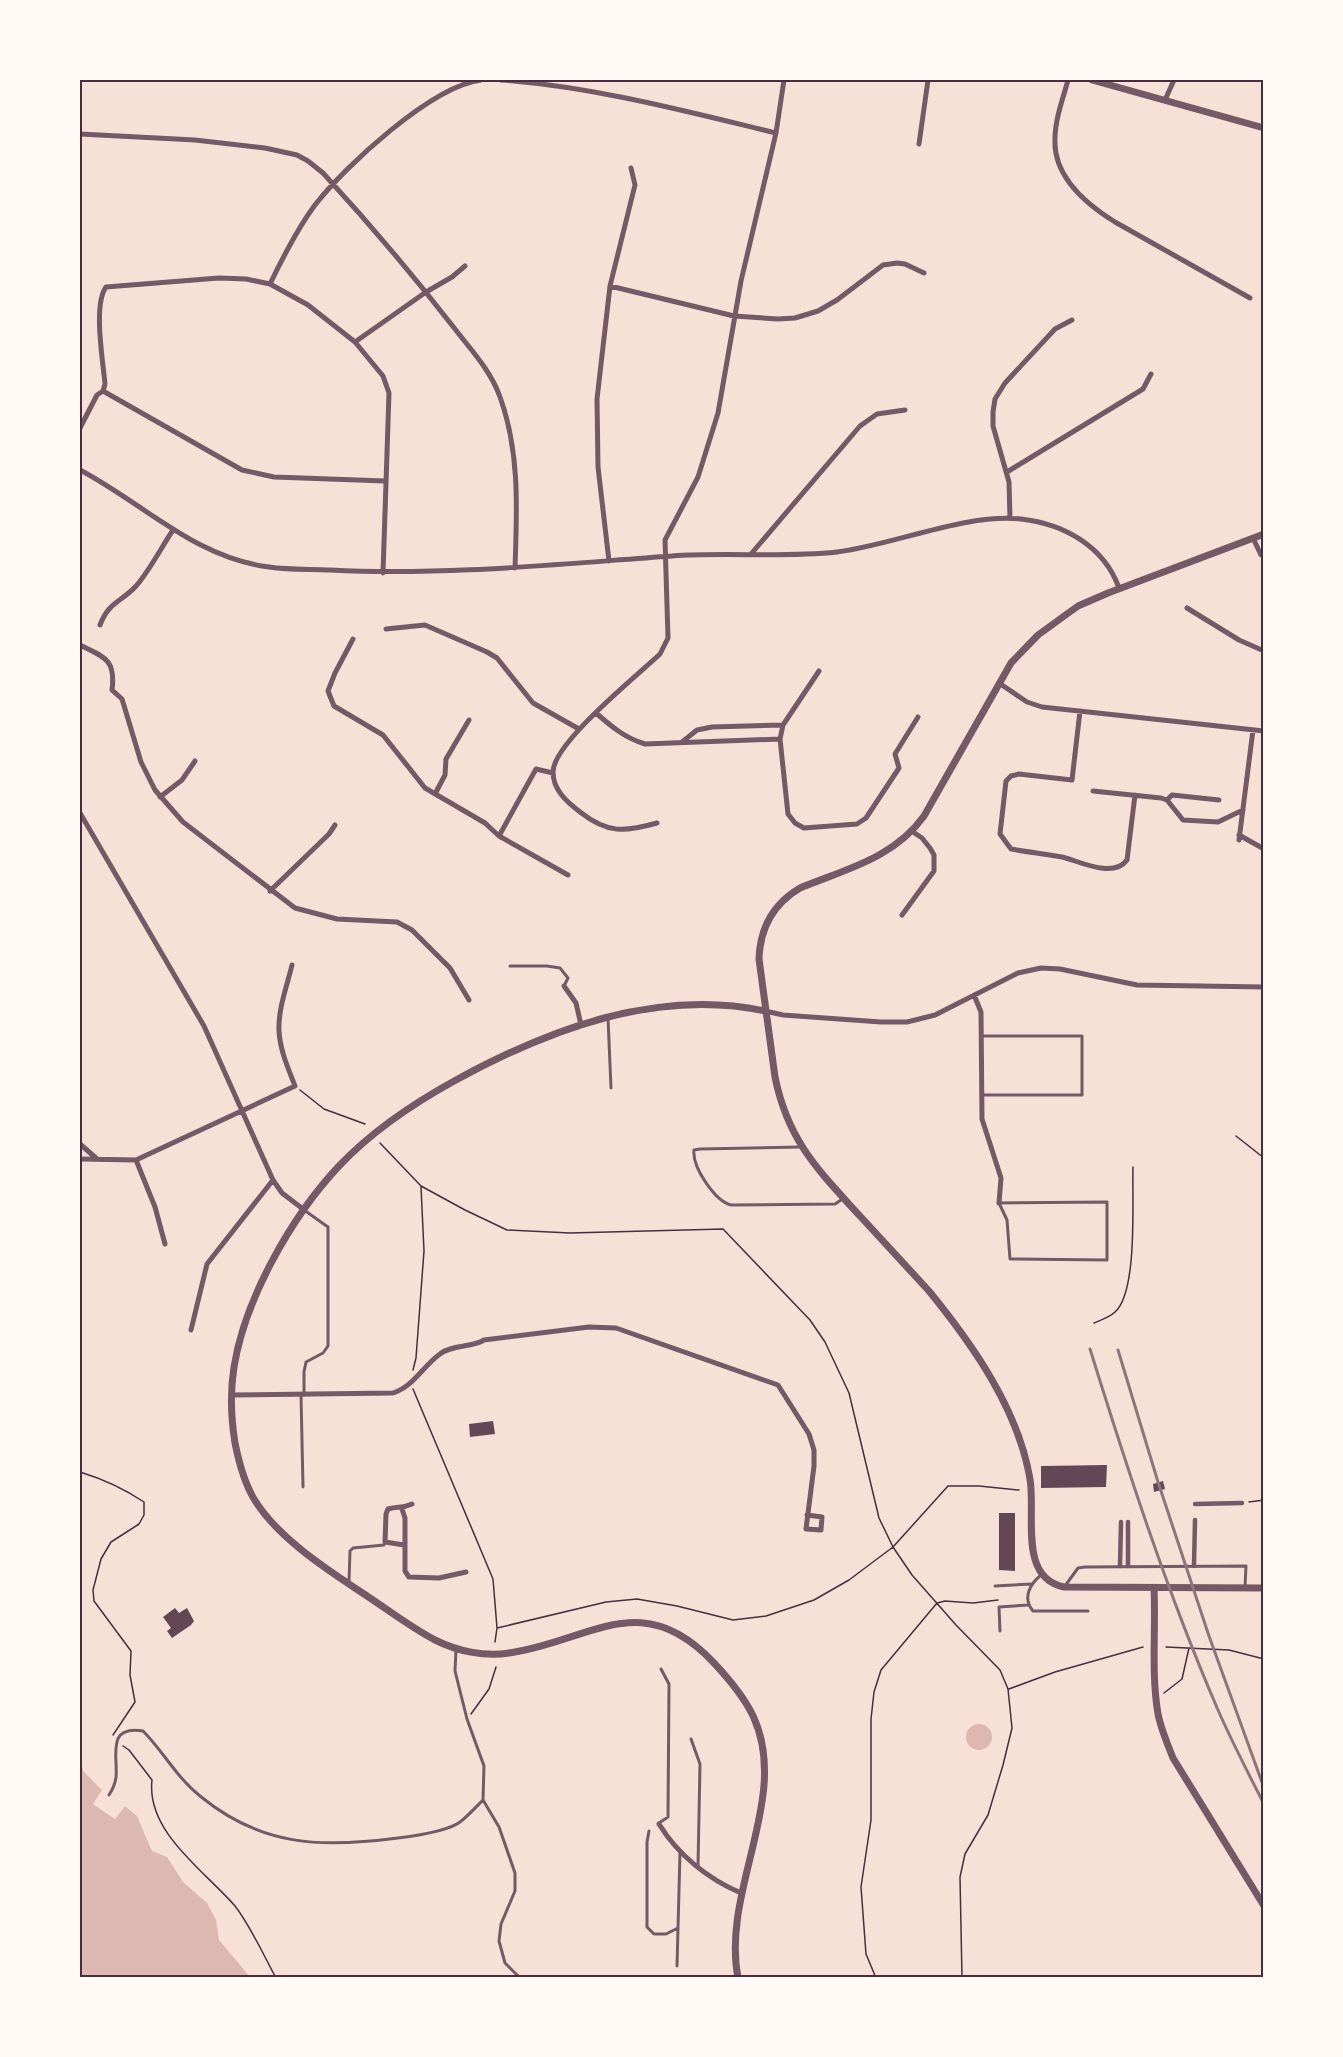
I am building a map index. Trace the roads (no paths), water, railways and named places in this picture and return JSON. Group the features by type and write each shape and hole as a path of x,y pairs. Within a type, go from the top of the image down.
{"street":[{"path":"270,284 301,226 333,184 418,110 452,89 481,80"},
{"path":"501,80 602,93 776,133"},
{"path":"657,823 632,830 613,830 598,823 565,800 557,788 553,773 554,763 579,729 665,647 668,629 664,540 698,477 711,440 718,413 747,251 776,133 784,80"},
{"path":"919,144 928,80"},
{"path":"1068,80 1056,126 1055,148 1061,168 1074,189 1115,222 1250,298"},
{"path":"1092,80 1263,128"},
{"path":"1166,100 1174,80"},
{"path":"80,134 184,139 272,149 303,158 323,172 426,292 487,371 498,390 513,453 516,481 514,568"},
{"path":"609,561 598,467 599,385 610,286 634,185 631,168"},
{"path":"610,286 734,316 778,319 810,314 837,300 875,271 891,263 905,264 924,273"},
{"path":"355,342 465,266"},
{"path":"80,428 98,395 103,392 105,384 99,318 102,295 106,287 219,279 246,279 270,284 308,305 355,342 380,371 388,389 383,573"},
{"path":"1011,518 1007,472 993,426 995,399 1005,383 1055,329 1072,321"},
{"path":"1007,472 1143,389 1151,374"},
{"path":"103,392 242,470 274,477 386,481"},
{"path":"751,554 866,421 880,412 905,410"},
{"path":"80,470 173,530 211,551 243,562 279,568 383,573 514,568 664,556 836,552 876,545 958,525 1011,518 1054,527 1087,543 1104,559 1119,588"},
{"path":"100,625 105,611 142,578 173,530"},
{"path":"1263,534 1119,588 1078,606 1050,625 1026,645 1011,663 913,832 891,849 786,896 776,907 763,930 759,943 765,1011 779,1095 791,1129 818,1171 929,1291 956,1325 991,1380 1024,1451 1032,1499 1033,1554 1041,1575 1053,1585 1064,1587 1263,1588"},
{"path":"1253,538 1263,556"},
{"path":"1187,608 1223,628 1239,640 1263,651"},
{"path":"386,628 425,625 487,652 497,658 533,703 579,729"},
{"path":"353,639 328,691 334,706 383,735 425,788 485,823 499,836 568,875"},
{"path":"80,645 105,658 111,664 112,690 122,699 141,762 159,796 183,822 295,908 310,914 337,919 397,922 412,930 450,968 469,1000"},
{"path":"819,671 783,725 780,739 788,814 795,823 804,828 857,824 866,818 899,768 895,754 918,717"},
{"path":"999,683 1035,705 1263,731"},
{"path":"1080,711 1072,780 1019,774 1011,776 1006,782 1000,834 1005,842 1011,849 1064,858 1081,865 1114,868 1123,866 1127,860 1135,795"},
{"path":"596,713 617,732 631,740 645,744 780,739"},
{"path":"435,794 445,775 446,759 469,720"},
{"path":"680,743 697,730 712,727 783,725"},
{"path":"1252,730 1239,838 1263,849"},
{"path":"159,796 182,780 195,761"},
{"path":"499,836 536,769 553,773"},
{"path":"1094,791 1167,800 1183,820 1218,822 1243,810"},
{"path":"1167,800 1172,795 1219,800"},
{"path":"80,813 204,1026 273,1180 282,1193 303,1209"},
{"path":"270,891 329,834 335,825"},
{"path":"902,915 934,872 934,855 922,838 913,832"},
{"path":"80,1159 136,1160 295,1086 286,1062 279,1032 280,1015 292,965"},
{"path":"738,1977 735,1930 764,1792 765,1760 754,1717 742,1697 715,1664 699,1649 672,1632 634,1622 596,1627 544,1645 507,1654 477,1653 456,1649 417,1629 348,1583 294,1543 270,1521 252,1496 237,1455 231,1395 233,1369 239,1340 249,1312 290,1230 303,1209 342,1163 376,1133 404,1113 442,1088 484,1065 521,1048 608,1017 642,1009 685,1005 749,1008 783,1015 872,1022 907,1022 935,1015 1018,973 1041,968 1060,969 1137,985 1263,987"},
{"path":"564,986 576,1004 581,1025"},
{"path":"974,995 981,1012 982,1119 1001,1178 999,1203"},
{"path":"80,1144 96,1158"},
{"path":"136,1160 155,1207 165,1244"},
{"path":"191,1330 207,1264 273,1180"},
{"path":"231,1395 393,1393 410,1384 439,1354 450,1348 478,1344 484,1340 589,1326 616,1328 778,1385 809,1434 814,1450 807,1515"},
{"path":"1195,1504 1242,1503"},
{"path":"404,1545 385,1542 386,1514 388,1509 395,1507 402,1509 412,1504"},
{"path":"402,1509 405,1518 405,1571 408,1576 439,1578 466,1572"},
{"path":"1194,1566 1195,1520"},
{"path":"1120,1522 1120,1566"},
{"path":"1128,1522 1128,1566"},
{"path":"1154,1588 1156,1699 1163,1733 1173,1758 1263,1906"},
{"path":"659,1824 666,1836 698,1868 724,1886 741,1893"}],"lane":[{"path":"510,966 560,968 568,978 564,986"},
{"path":"608,1017 611,1088"},
{"path":"982,1036 1082,1036 1082,1095 983,1095"},
{"path":"801,1147 700,1149 694,1150 693,1156 705,1181 724,1203 731,1205 835,1204 844,1198"},
{"path":"1107,1202 1107,1260 1010,1259 1007,1220 999,1203 1107,1202"},
{"path":"303,1209 328,1227 328,1346 323,1353 306,1362 304,1372 303,1487"},
{"path":"348,1583 350,1551 353,1548 384,1545 385,1542"},
{"path":"1064,1587 1078,1568 1246,1566 1245,1587"},
{"path":"995,1586 1031,1584 1041,1575"},
{"path":"1031,1584 1028,1605 1033,1611 1089,1611"},
{"path":"1000,1631 999,1606 1028,1605"},
{"path":"456,1649 455,1671 467,1719 484,1766 483,1800 499,1827 515,1873 515,1891 501,1924 499,1941 505,1963 520,1977"},
{"path":"659,1824 668,1817 669,1684 661,1669"},
{"path":"109,1795 116,1781 114,1751 117,1742 122,1733 133,1729 143,1731 198,1796 249,1827 300,1842 329,1845 410,1837 458,1824 483,1800"},
{"path":"691,1739 700,1764 698,1868"},
{"path":"649,1831 647,1927 654,1934 666,1934 678,1928"},
{"path":"677,1966 680,1850"}],"railway":[{"path":"1090,1349 1134,1486 1199,1666 1223,1722 1264,1804"},
{"path":"1118,1350 1158,1482 1209,1636 1263,1785"}]}
